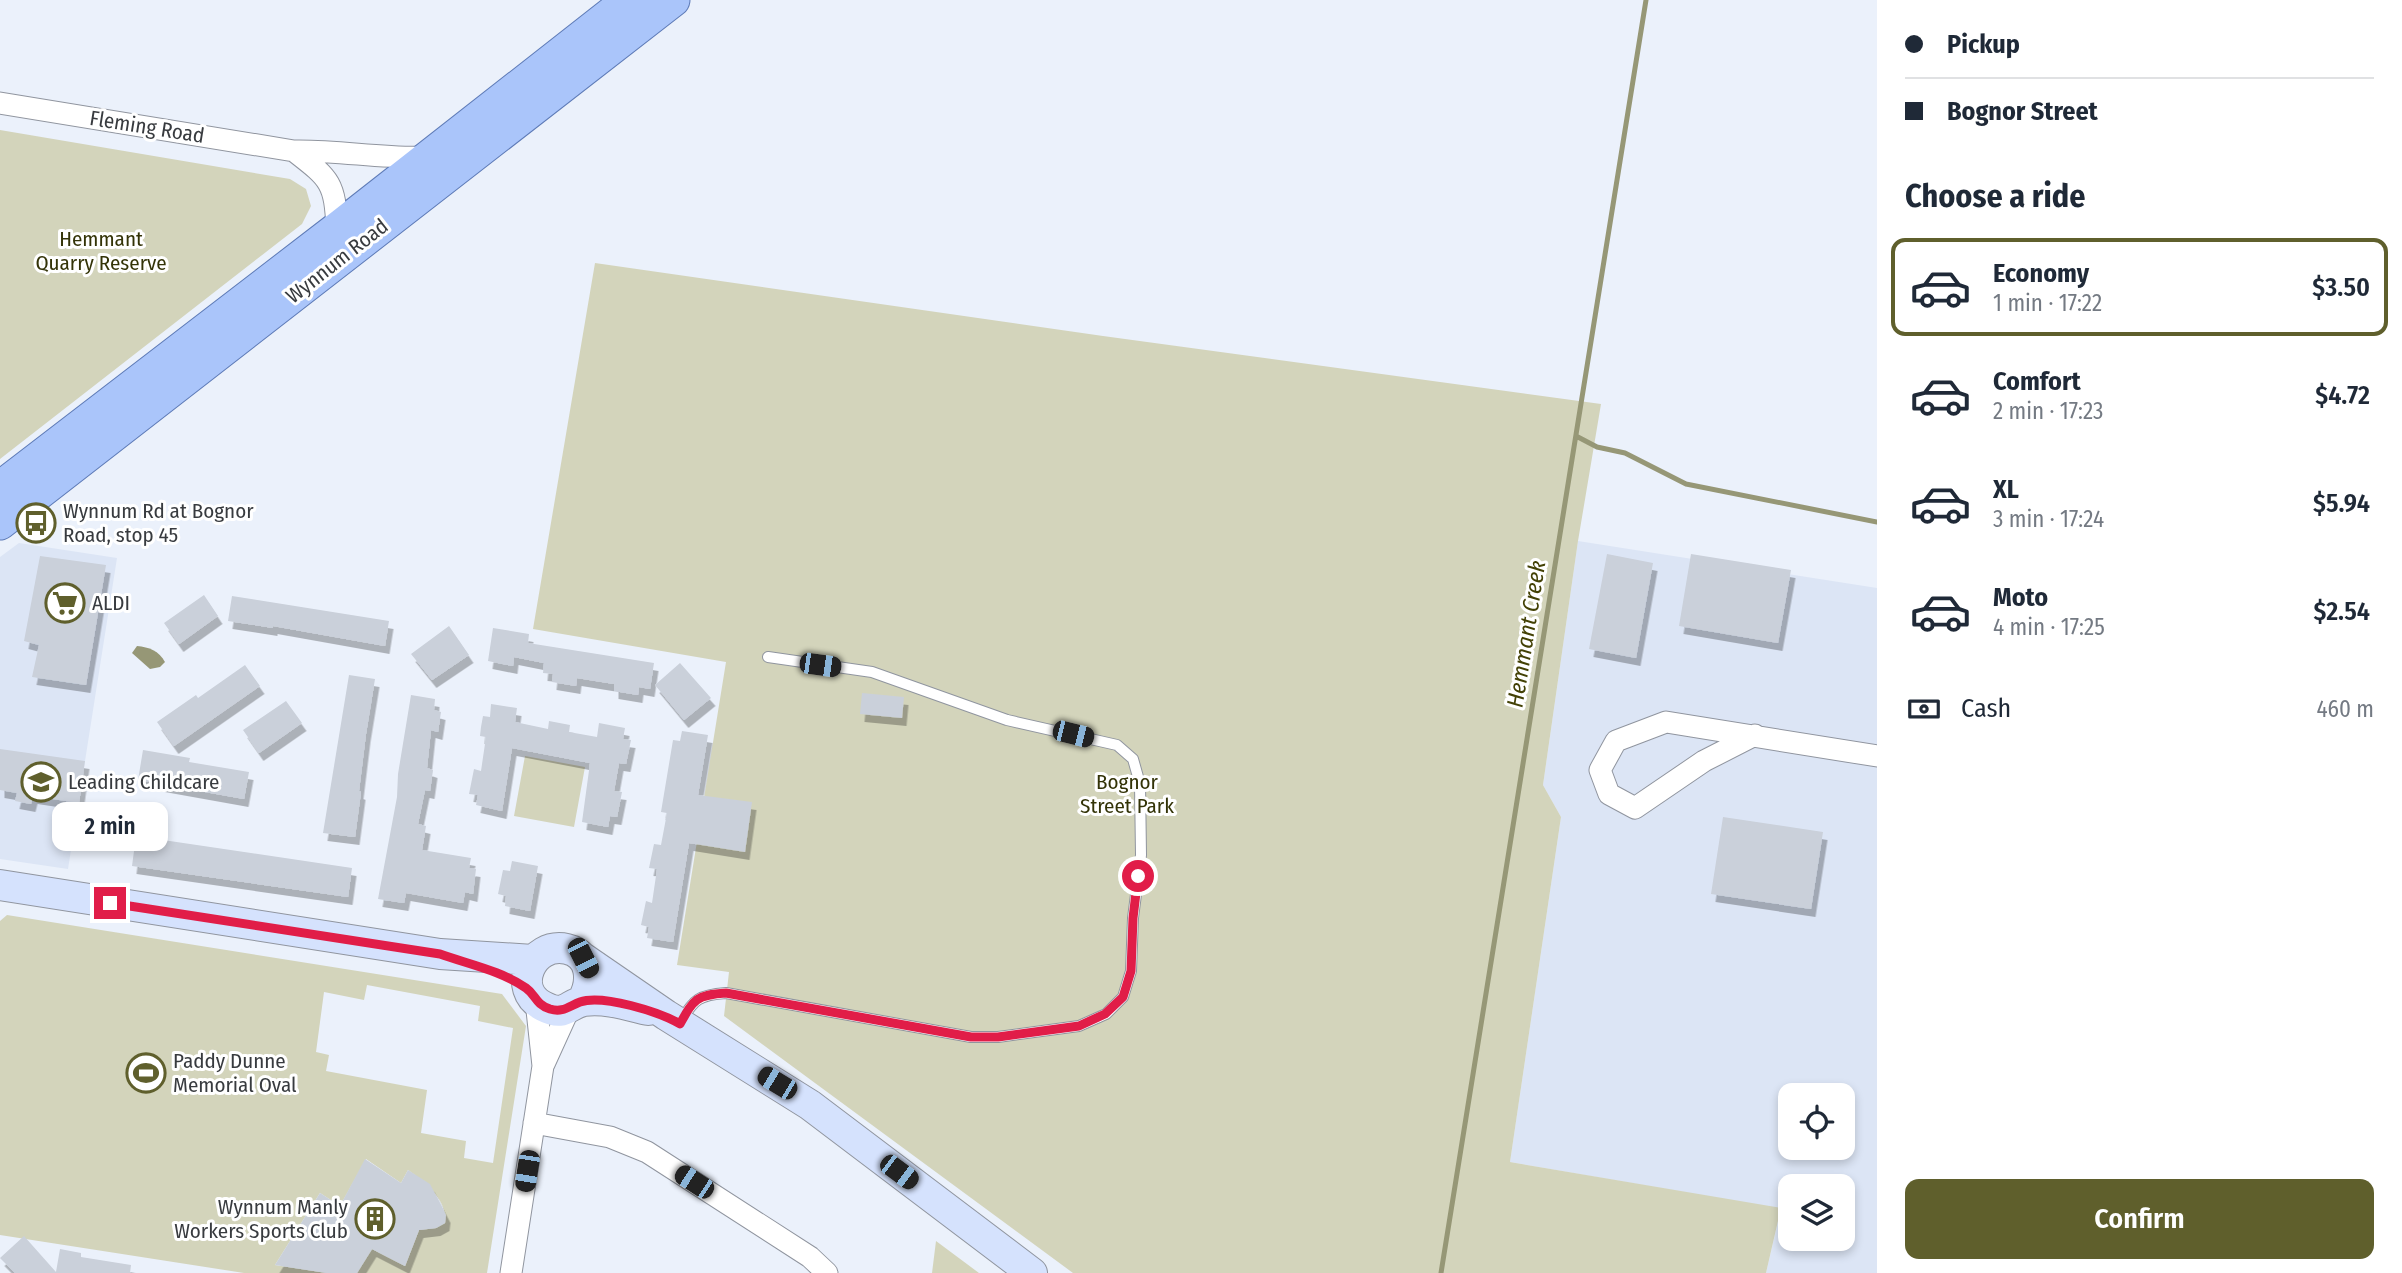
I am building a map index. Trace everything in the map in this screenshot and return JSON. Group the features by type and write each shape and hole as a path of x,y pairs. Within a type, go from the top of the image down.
{"main road":[{"name":"Wynnum Road","path":"0,488 629,0"},
{"name":"Wynnum Road","path":"0,523 673,0"}],"street":[{"name":"Fleming Road","path":"0,103 294,151 329,150 390,158 430,157"},
{"name":"Fleming Road","path":"294,151 319,170 332,188 337,229"},
{"path":"1755,735 1704,761 1635,808 1609,794 1600,770 1616,741 1666,722 1755,735 1877,756"},
{"path":"0,885 440,954 533,960"},
{"path":"511,1273 543,1066 528,972 533,960 542,951 554,948 569,949 673,1020 810,1105 1032,1273"},
{"path":"440,954 491,972 532,995 552,1010 575,1005 618,1002 673,1020"},
{"path":"543,1066 575,1005 590,984 590,973 583,958"},
{"path":"534,1123 610,1137 647,1152 810,1257 827,1273"}],"lane":[{"path":"673,1020 707,994 726,993 971,1037 998,1037 1079,1026 1105,1014 1123,997 1131,971 1133,918 1141,855 1140,784 1133,759 1117,745 1007,720 872,672 768,657"}],"shaded area":[{"path":"1578,541 1877,588 1877,1273 1766,1273 1778,1222 1778,1251 1855,1251 1855,1174 1778,1174 1778,1208 1510,1162 1561,817 1543,785"},
{"path":"19,543 117,558 68,869 0,859 0,557"},
{"path":"137,646 153,650 165,662 160,667 150,669 132,653"}],"green space":[{"name":"Hemmant Quarry Reserve","path":"0,130 290,179 306,189 311,206 302,224 0,459"},
{"name":"Bognor Street Park","path":"595,263 1601,404 1578,541 1543,785 1561,817 1510,1162 1778,1207 1778,1221 1766,1273 1073,1273 724,1016 729,972 677,965 726,662 533,629"},
{"path":"525,756 585,767 574,827 514,816"},
{"name":"Paddy Dunne Memorial Oval","path":"7,915 502,994 526,1026 487,1273 357,1273 372,1249 405,1266 419,1230 436,1228 445,1223 439,1199 421,1180 408,1170 401,1183 366,1159 340,1206 320,1193 275,1265 327,1273 244,1273 0,1235 0,921","holes":["367,985 480,1006 478,1021 513,1028 493,1163 464,1158 466,1141 421,1133 427,1090 326,1071 329,1055 316,1052 324,992 364,1000"]},
{"path":"936,1241 979,1273 932,1273"}],"building":[{"path":"1607,554 1653,563 1636,658 1589,649"},
{"path":"1691,554 1791,570 1778,643 1679,626"},
{"name":"ALDI","path":"40,556 106,565 86,685 32,677 39,645 24,641"},
{"path":"204,595 218,616 179,644 164,623"},
{"path":"232,596 389,621 385,646 273,626 228,621"},
{"path":"449,626 469,655 432,680 411,654"},
{"path":"493,628 529,634 528,643 654,663 650,689 639,687 638,695 614,691 614,684 577,678 576,686 552,682 553,674 543,673 544,663 514,657 513,666 488,661"},
{"path":"680,663 711,698 684,720 655,685"},
{"path":"245,665 260,686 174,746 157,722 196,695 198,698"},
{"path":"349,675 375,679 355,837 323,833"},
{"path":"862,693 904,697 902,718 860,714"},
{"path":"411,695 435,699 434,710 441,712 438,732 431,730 427,768 433,770 430,791 425,790 418,824 426,826 422,850 471,858 469,868 476,869 473,894 465,892 463,903 406,893 404,903 378,899 397,797 398,774"},
{"path":"286,701 302,723 259,753 243,730"},
{"path":"491,704 517,708 515,722 548,729 549,721 570,725 569,732 597,737 599,723 625,728 623,739 631,740 626,764 619,763 614,791 622,792 617,817 610,816 608,827 582,822 590,763 512,748 502,811 476,805 478,795 469,794 474,769 481,771 486,737 480,736 481,727 483,716 490,717"},
{"path":"682,731 708,735 698,795 752,802 745,852 689,843 673,942 647,938 649,927 641,925 646,901 652,903 657,869 649,868 654,844 661,845 667,813 661,812 673,740 680,741"},
{"path":"0,749 85,761 79,803 33,796 31,804 15,801 17,793 0,790"},
{"path":"143,750 190,758 189,762 249,772 244,799 138,780"},
{"path":"1723,817 1823,832 1811,909 1711,894"},
{"path":"136,836 352,868 348,897 132,866"},
{"path":"512,861 538,866 530,911 505,906 506,896 498,894 503,870 510,871"},
{"name":"Wynnum Manly Workers Sports Club","path":"365,1159 401,1183 408,1170 430,1184 446,1215 445,1223 436,1228 419,1230 405,1266 372,1249 357,1273 327,1273 275,1265 320,1193 340,1206"},
{"path":"24,1236 56,1272 60,1249 81,1253 81,1257 131,1265 130,1273 15,1273 0,1258"}],"waterway":[{"name":"Hemmant Creek","path":"1441,1273 1646,0"},
{"path":"1576,436 1597,447 1625,453 1686,484 1877,522"}],"place":[{"name":"Wynnum Rd at Bognor Road, stop 45","path":"36,523"},
{"name":"ALDI","path":"65,603"},
{"name":"Leading Childcare","path":"41,782"},
{"name":"Paddy Dunne Memorial Oval","path":"146,1073"},
{"name":"Wynnum Manly Workers Sports Club","path":"375,1219"}],"route":[{"path":"110,903 440,954 514,982 529,990 542,1006 552,1010 569,1009 582,1001 618,1002 666,1016 680,1024 692,1003 707,994 726,993 971,1037 998,1037 1079,1026 1105,1014 1123,997 1131,971 1138,876"}]}
